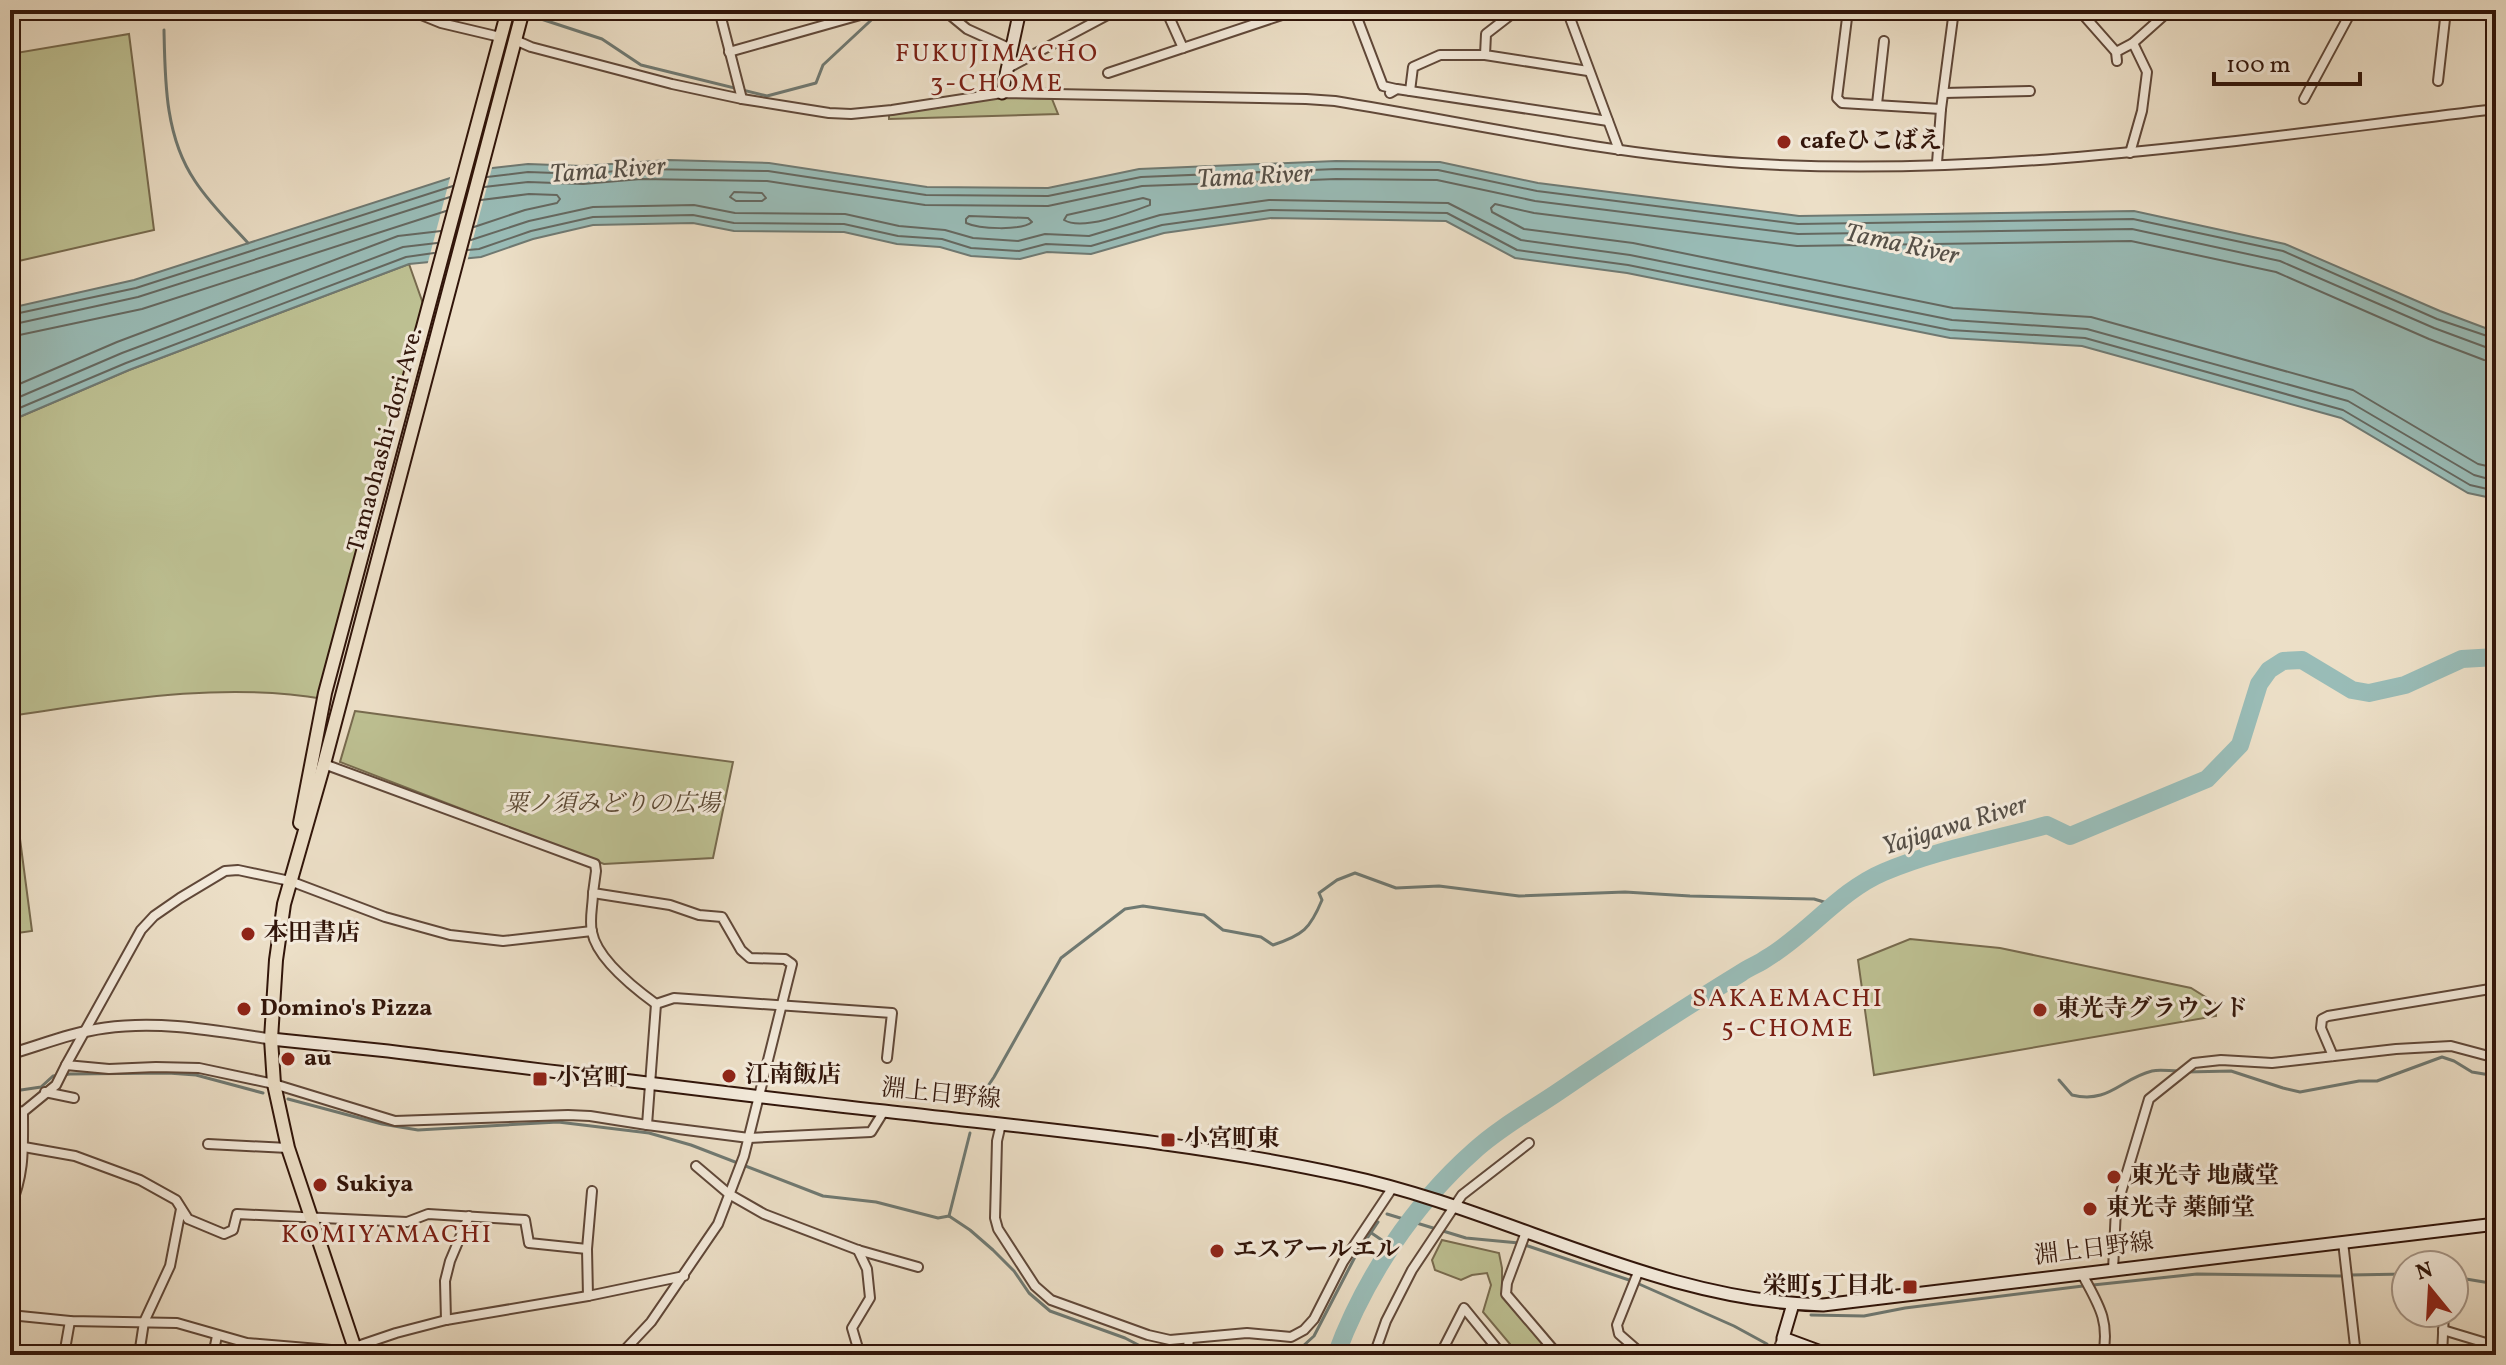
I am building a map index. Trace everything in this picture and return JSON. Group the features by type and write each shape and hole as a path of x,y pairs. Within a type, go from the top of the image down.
{"main road":[{"path":"1002,93 1020,10"},
{"name":"Tamaohashi-dori Ave.","path":"356,1351 288,1148 274,1084 271,1039 276,960 325,693 506,15"},
{"name":"Tamaohashi-dori Ave.","path":"290,881 324,764 522,16"},
{"name":"淵上日野線","path":"271,1039 1224,1151 1412,1192 1639,1270 1732,1295 1793,1304 1823,1305 2496,1224"},
{"path":"1793,1304 1783,1338 1829,1355"}],"street":[{"path":"411,10 498,41"},
{"path":"719,10 740,92"},
{"path":"729,52 878,10"},
{"path":"944,10 967,29 1011,49"},
{"path":"1006,69 1117,10"},
{"path":"1166,10 1183,48"},
{"path":"1108,73 1297,10"},
{"path":"1354,10 1383,86 1394,91 1608,121"},
{"path":"1485,55 1486,34 1517,10"},
{"path":"1567,10 1619,150"},
{"path":"1848,10 1837,98 1842,103 1941,109"},
{"path":"1937,163 1954,10"},
{"path":"2079,10 2116,56 2170,10"},
{"path":"2304,99 2352,10"},
{"path":"2438,81 2446,10"},
{"path":"1877,104 1884,41"},
{"path":"2130,153 2142,111 2147,72 2133,43"},
{"path":"514,44 672,84 740,92 829,113 851,114 1002,93 1335,101 1619,150 1741,163 1937,167 2130,153 2496,109"},
{"path":"1410,91 1413,67 1440,55 1485,55 1588,71"},
{"path":"1944,93 2030,91"},
{"path":"324,764 595,864 592,931 598,948 635,989 656,1004"},
{"path":"10,1208 19,1186 24,1147 23,1112 56,1085 135,940 154,916 225,871 238,870 290,881 385,917 450,935 503,941 592,931"},
{"path":"593,893 722,917 741,950 750,958 785,959 792,964 744,1156 718,1224 651,1322 620,1355"},
{"path":"2333,1056 2321,1028 2322,1019 2328,1016 2496,988"},
{"path":"656,1004 674,998 892,1013 887,1058"},
{"path":"647,1125 656,1004"},
{"path":"10,1054 83,1032 122,1026 169,1026 271,1039"},
{"path":"2113,1270 2116,1209 2149,1099 2194,1063 2221,1060 2272,1063 2451,1046 2496,1058"},
{"path":"66,1065 109,1069 199,1068 274,1084 395,1121 568,1115 749,1138 871,1132 884,1111"},
{"path":"45,1092 74,1098"},
{"path":"10,1109 23,1112"},
{"path":"1001,1124 997,1141 995,1218 998,1229 1035,1286 1051,1300 1170,1340 1247,1333 1291,1337 1304,1330 1314,1319 1360,1235 1393,1187"},
{"path":"1374,1355 1386,1321 1412,1270 1452,1206 1529,1143"},
{"path":"208,1144 288,1148"},
{"path":"24,1147 75,1156 140,1180 176,1200 188,1219 224,1234 233,1230 237,1214 407,1222 428,1214 525,1220 529,1243 587,1249"},
{"path":"696,1166 729,1194 764,1214 858,1250 918,1267"},
{"path":"588,1296 587,1249 592,1191"},
{"path":"139,1355 144,1322 170,1266 181,1208"},
{"path":"446,1320 445,1281 469,1216"},
{"path":"1526,1232 1507,1283 1506,1294 1558,1355"},
{"path":"2343,1242 2356,1355"},
{"path":"858,1250 867,1269 870,1298 852,1328 860,1355"},
{"path":"1639,1270 1617,1325 1630,1351 1643,1355"},
{"path":"2082,1274 2105,1322 2103,1355"},
{"path":"10,1315 70,1321 177,1323 247,1343 356,1351 396,1333 446,1320 684,1276"},
{"path":"1440,1355 1464,1308 1499,1351 1498,1355"},
{"path":"64,1355 70,1321"},
{"path":"2442,1355 2443,1330 2496,1346"},
{"path":"213,1355 217,1336"},
{"path":"1777,1355 1783,1338"},
{"path":"1187,1352 1189,1339"}],"green space":[{"path":"129,34 154,230 10,263 10,54"},
{"path":"999,97 1052,99 1058,114 889,119 889,115"},
{"path":"409,264 426,312 324,699 246,692 167,695 10,716 10,421 129,370"},
{"name":"粟ノ須みどりの広場","path":"355,711 733,762 713,858 604,864 340,762"},
{"path":"10,793 14,793 32,931 10,934"},
{"name":"東光寺グラウンド","path":"1910,939 2000,948 2191,988 2215,1003 2216,1016 1874,1075 1858,960"},
{"path":"1442,1240 1499,1253 1502,1291 1554,1355 1508,1355 1510,1344 1483,1312 1491,1285 1487,1273 1461,1280 1435,1270 1432,1260"}],"water":[{"name":"Tama River","path":"669,160 769,163 927,187 1048,188 1139,169 1336,161 1440,162 1538,183 1799,216 2134,211 2285,244 2496,332 2496,499 2468,493 2341,418 2082,346 1950,338 1627,273 1515,258 1446,221 1271,218 1164,233 1091,254 1047,252 1020,259 971,256 940,247 897,244 844,232 734,231 693,223 593,225 533,239 481,257 409,264 129,370 10,421 10,308 134,280 475,170 528,164 582,166"}],"pier":[{"path":"493,164 467,262 427,266 451,174 474,166"}],"waterway":[{"path":"462,10 501,16"},
{"path":"525,17 538,18 602,39 641,65 767,96 816,83 823,65 882,10"},
{"path":"164,30 169,108 185,164 201,189 248,243"},
{"name":"Yajigawa River","path":"1336,1355 1361,1299 1393,1245 1431,1195 1474,1151 1504,1127 1626,1046 1782,948 1868,880 1924,857 2047,825 2070,836 2207,779 2240,745 2259,684 2269,670 2283,661 2302,660 2352,690 2369,693 2405,685 2462,659 2496,657"},
{"path":"976,1104 1061,958 1125,909 1143,906 1204,915 1223,930 1261,937 1273,945 1304,930 1314,918 1322,900 1319,893 1337,880 1355,873 1396,888 1439,886 1519,896 1625,892 1814,899 1834,905"},
{"path":"2186,1072 2231,1071 2300,1092 2359,1081 2377,1081 2442,1057 2472,1072 2496,1076"},
{"path":"2059,1080 2072,1095 2085,1097 2105,1093 2152,1071 2178,1071"},
{"path":"10,1086 21,1090 41,1087 53,1076 70,1074 168,1073 196,1075 263,1093"},
{"path":"288,1099 382,1124 418,1130 558,1122 649,1133 691,1145 823,1196 876,1202 938,1218 949,1216"},
{"path":"949,1216 970,1133"},
{"path":"1387,1214 1466,1238 1519,1243"},
{"path":"949,1216 993,1250 1014,1271 1029,1293 1050,1311 1125,1338 1146,1349 1175,1354 1276,1351 1302,1347 1314,1336 1356,1255 1378,1222"},
{"path":"1370,1232 1392,1247"},
{"path":"1525,1245 1632,1281"},
{"path":"2093,1285 2197,1274 2341,1276"},
{"path":"2350,1275 2390,1274"},
{"path":"2470,1280 2496,1284"},
{"path":"1639,1284 1767,1344"},
{"path":"1811,1315 1864,1316 2083,1286"},
{"path":"1789,1350 1802,1355"}],"place":[{"name":"cafeひこばえ","path":"1784,142"},
{"name":"本田書店","path":"248,934"},
{"name":"Domino's Pizza","path":"244,1009"},
{"name":"東光寺グラウンド","path":"2040,1010"},
{"name":"au","path":"288,1059"},
{"name":"江南飯店","path":"729,1076"},
{"name":"小宮町","path":"540,1079"},
{"name":"小宮町東","path":"1168,1140"},
{"name":"東光寺 地蔵堂","path":"2114,1177"},
{"name":"Sukiya","path":"320,1185"},
{"name":"東光寺 薬師堂","path":"2090,1209"},
{"name":"エスアールエル","path":"1217,1251"},
{"name":"栄町5丁目北","path":"1910,1287"}],"district":[{"name":"FUKUJIMACHO 3-CHOME","path":"997,69"},
{"name":"SAKAEMACHI 5-CHOME","path":"1788,1014"},
{"name":"KOMIYAMACHI","path":"387,1235"}]}
